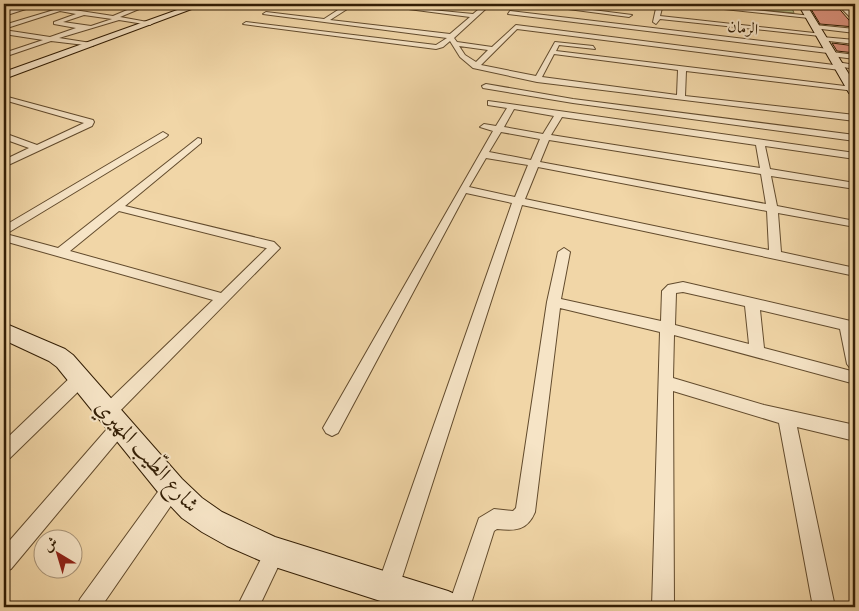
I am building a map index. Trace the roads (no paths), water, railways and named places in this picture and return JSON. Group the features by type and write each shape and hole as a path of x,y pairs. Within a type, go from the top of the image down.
{"street":[{"path":"4,7 16,4"},
{"path":"24,4 150,23"},
{"path":"86,12 56,23 92,28 137,8 118,4"},
{"path":"4,76 201,4"},
{"path":"312,4 350,5"},
{"path":"373,4 475,16"},
{"path":"246,24 436,48 451,40 488,4"},
{"path":"533,4 558,5 629,15"},
{"path":"591,10 596,4"},
{"path":"660,4 657,19 819,33 855,31"},
{"path":"680,4 809,16"},
{"path":"684,20 688,4"},
{"path":"802,4 832,58 854,91"},
{"path":"4,14 32,5"},
{"path":"306,32 350,5"},
{"path":"548,17 558,5"},
{"path":"442,12 451,6"},
{"path":"842,6 855,9"},
{"path":"842,6 855,20"},
{"path":"4,31 59,8"},
{"path":"402,13 409,8"},
{"path":"622,26 633,8"},
{"path":"726,8 727,24"},
{"path":"304,9 339,13"},
{"path":"768,12 771,29"},
{"name":"الرمان","path":"510,13 622,26 832,58"},
{"path":"266,14 327,20 451,40 493,49"},
{"path":"4,31 37,23"},
{"path":"54,27 63,24"},
{"path":"476,66 514,27 832,58 855,57"},
{"path":"4,55 83,28"},
{"path":"12,40 45,30"},
{"path":"4,31 91,45"},
{"path":"536,80 551,52 566,33"},
{"path":"819,33 855,42"},
{"path":"659,38 854,91"},
{"path":"451,40 462,56 476,66 536,80 855,118"},
{"path":"557,43 604,49"},
{"path":"551,52 682,68 771,69 832,58 855,67"},
{"path":"682,68 685,99 692,117 694,134"},
{"path":"486,86 564,100 855,138"},
{"path":"4,98 90,122 90,124 4,164"},
{"path":"491,103 558,115 855,156"},
{"path":"332,428 483,154 490,128 512,106"},
{"path":"388,587 519,199 533,163 558,115"},
{"path":"490,128 855,186"},
{"path":"4,230 163,135"},
{"path":"4,136 37,148"},
{"path":"60,252 198,141"},
{"path":"760,142 772,208 775,255"},
{"path":"483,154 855,224"},
{"path":"463,189 519,199 855,272"},
{"path":"4,562 114,419 223,298 274,250 273,247 116,207"},
{"path":"4,237 223,298"},
{"path":"459,607 486,525 494,519 517,521 525,512 554,302 564,252"},
{"path":"663,607 665,382 669,291 673,288 684,287 851,326 855,364"},
{"path":"554,302 667,328 855,378"},
{"path":"752,303 757,352"},
{"name":"شارع الطّيب المهيري","path":"4,331 57,355 81,378 172,488 192,508 212,522 237,536 275,552 448,607"},
{"path":"4,452 81,378"},
{"path":"665,382 786,417 855,433"},
{"path":"786,417 824,607"},
{"path":"88,607 172,488"},
{"path":"248,607 275,552"}]}
